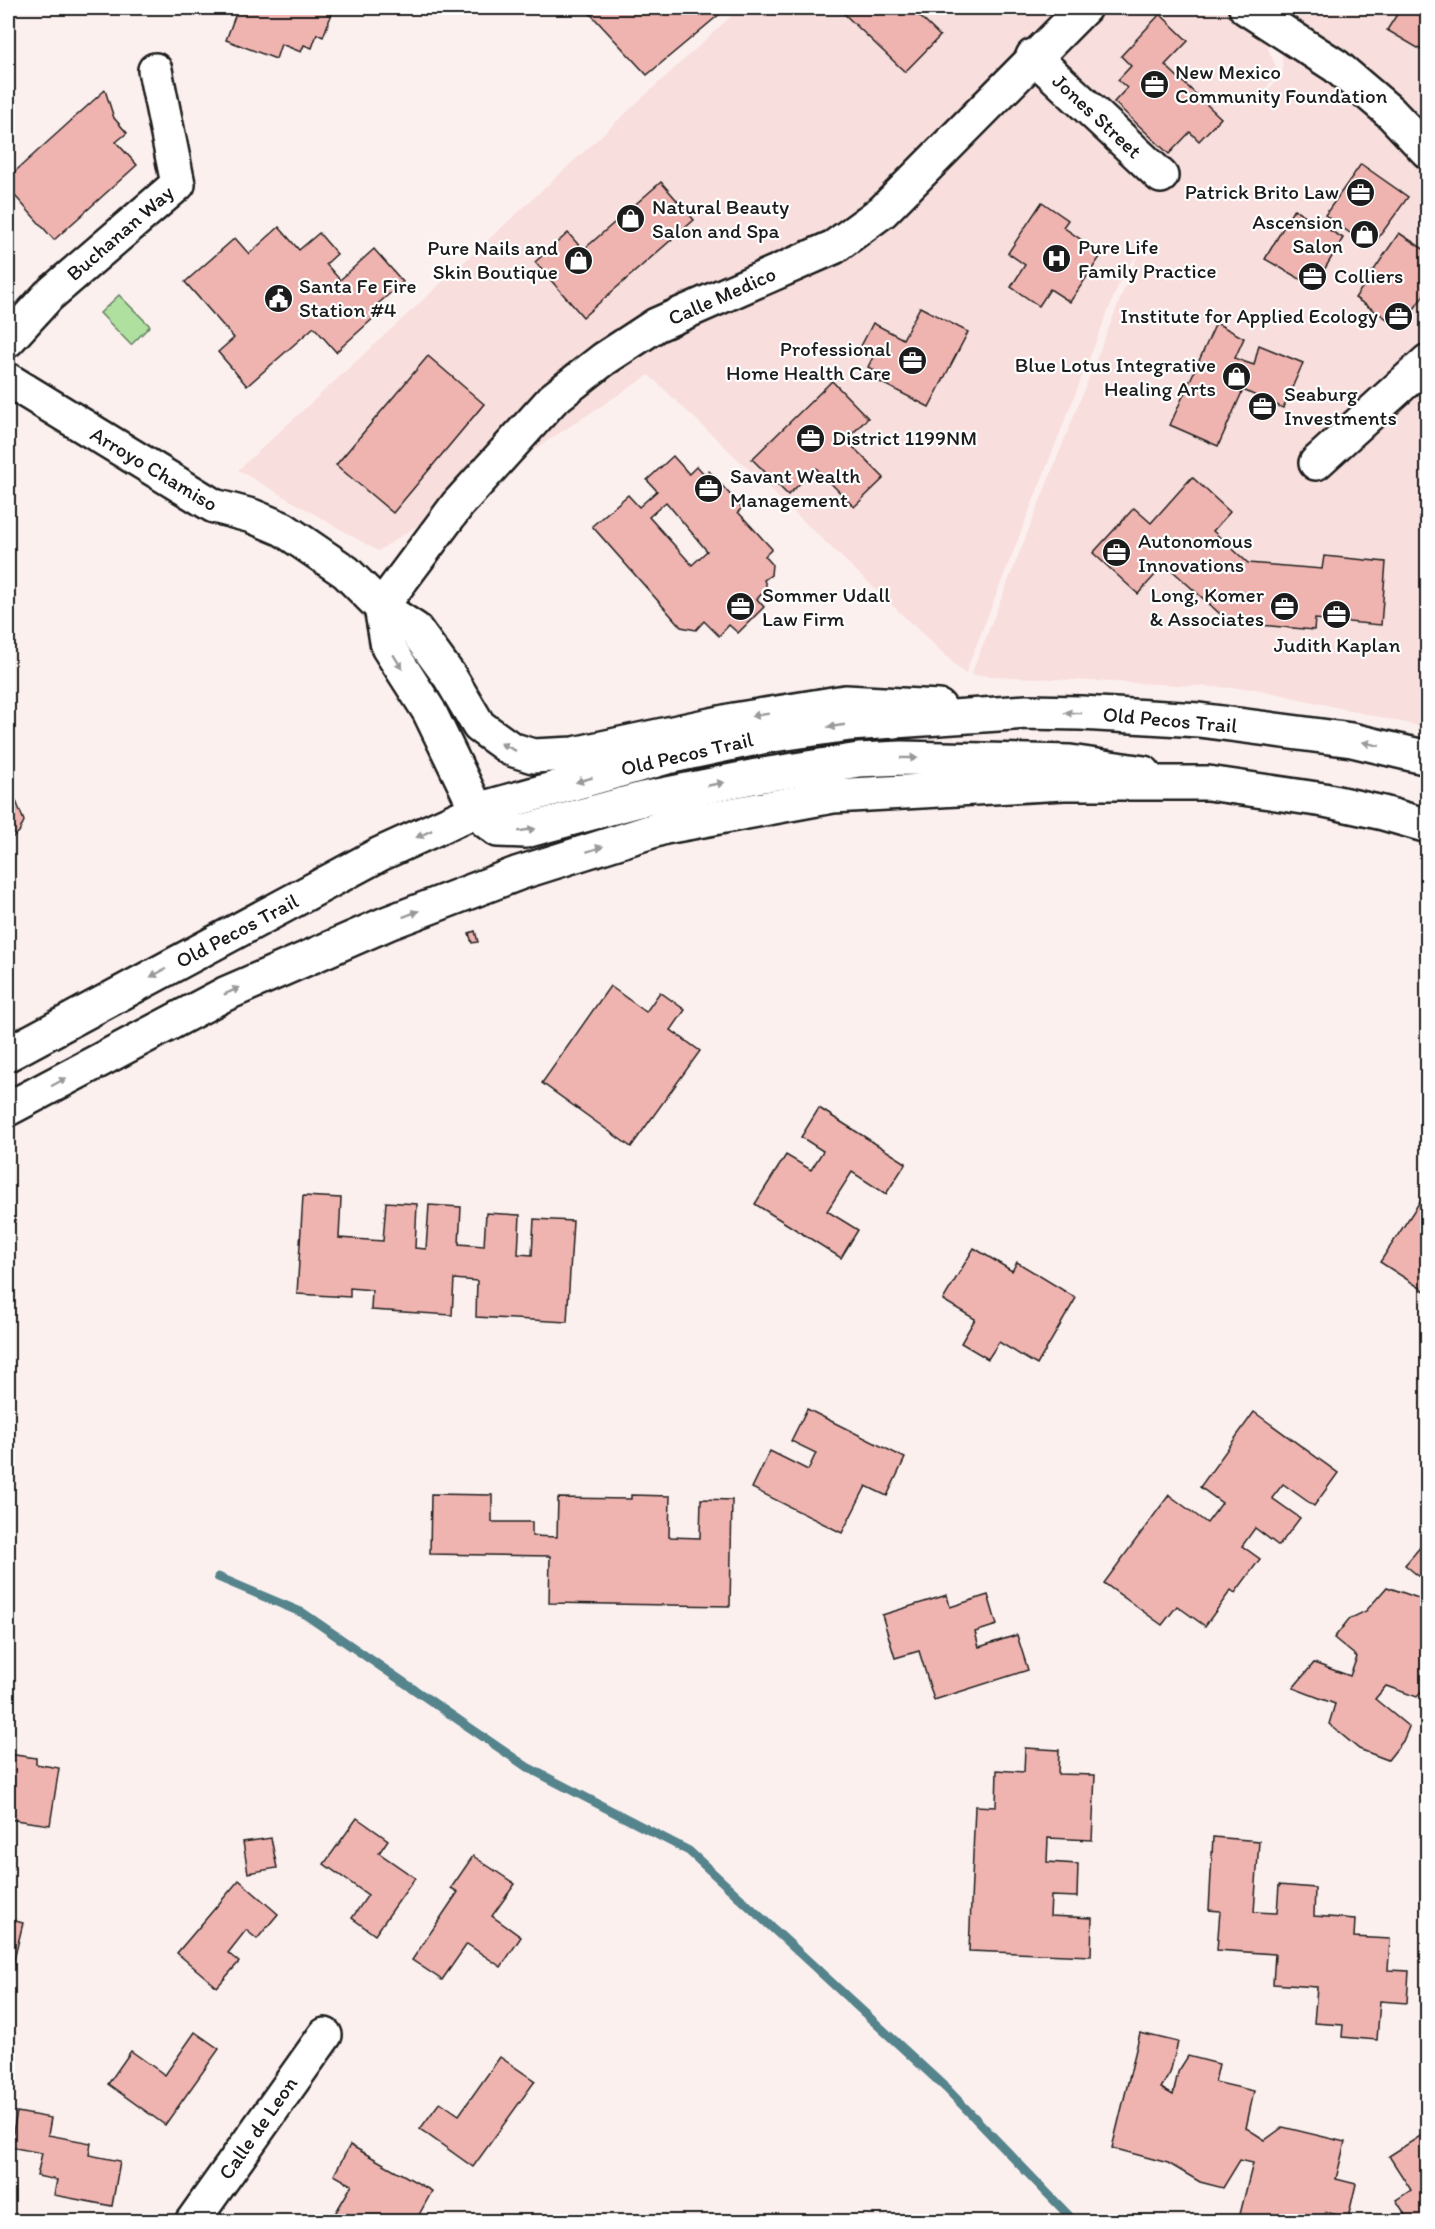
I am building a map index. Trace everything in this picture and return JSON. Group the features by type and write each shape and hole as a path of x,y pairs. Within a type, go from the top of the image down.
{"street":[{"name":"Calle Medico","path":"381,607 458,504 553,399 604,359 656,325 834,247 859,230 882,211 1033,56 1084,8"},
{"path":"1246,8 1336,66 1390,112 1428,152"},
{"name":"Jones Street","path":"1033,56 1161,176"},
{"name":"Buchanan Way","path":"8,340 48,296 178,184 155,70"},
{"path":"1316,463 1428,361"},
{"name":"Arroyo Chamiso","path":"8,380 214,506 229,512 252,516 283,529 346,572 381,607 415,629 450,677 479,726 511,749 533,756 574,754 734,720 845,702 1027,712"},
{"path":"381,607 388,647 429,711 477,810 498,830 525,831 643,799 757,776 859,760 902,758 1070,762 1324,800 1428,826"},
{"name":"Old Pecos Trail","path":"8,1054 380,854 477,810 667,757 766,736 850,724 1027,712 1199,720 1352,740 1428,758"},
{"path":"8,1109 225,994 388,923 519,873 665,827 833,796 1064,783 1209,783"},
{"name":"Calle de Leon","path":"192,2222 325,2035"}],"shaded area":[{"path":"740,8 1251,8 1278,72 1254,105 1283,74 1279,8 1427,8 1427,728 1256,689 971,675 1138,254 1123,273 965,674 649,375 378,551 238,470"}],"green space":[{"path":"119,295 150,326 131,345 100,313"}],"building":[{"path":"238,8 334,8 323,37 317,34 312,48 304,45 301,52 281,44 276,59 226,40"},
{"path":"585,8 727,8 647,75"},
{"path":"838,8 911,8 940,36 905,72"},
{"path":"1401,8 1428,8 1428,54 1387,30"},
{"name":"New Mexico Community Foundation","path":"1160,14 1188,41 1165,65 1221,118 1199,141 1190,132 1169,154 1114,102 1127,88 1118,80 1131,66 1121,56"},
{"path":"105,90 114,118 127,133 116,142 137,165 54,240 8,188 13,180 10,176"},
{"path":"1361,164 1408,197 1371,248 1325,215"},
{"path":"661,182 694,220 583,317 535,262 568,233 583,250"},
{"name":"Pure Life Family Practice","path":"1042,202 1068,220 1063,227 1102,254 1070,302 1050,289 1039,306 1011,287 1025,265 1008,253"},
{"path":"1294,209 1343,238 1314,287 1265,259"},
{"path":"279,227 299,250 319,233 337,254 326,264 340,280 374,249 403,282 372,309 377,315 336,352 314,327 247,386 218,352 234,338 185,282 235,238 249,254"},
{"path":"1399,233 1428,252 1428,289 1401,328 1355,298"},
{"name":"Professional Home Health Care","path":"920,307 968,332 929,407 870,377 874,370 868,367 874,355 860,348 873,323 903,339"},
{"path":"1216,323 1244,338 1235,358 1254,365 1259,345 1303,363 1283,408 1243,390 1218,446 1170,425"},
{"path":"428,356 484,404 393,513 336,465"},
{"path":"832,381 868,418 846,440 884,478 854,507 816,468 788,495 752,459"},
{"path":"673,456 689,474 697,466 705,475 709,471 742,508 738,512 772,549 765,556 772,564 771,575 764,580 767,588 757,599 764,607 738,633 729,625 719,636 704,621 696,630 681,627 592,526 628,495 639,507 657,491 647,480","holes":["666,502 707,551 692,565 649,517"]},
{"path":"1192,477 1230,512 1213,531 1248,563 1322,569 1324,556 1386,562 1381,625 1315,619 1314,630 1229,622 1165,564 1138,594 1093,553 1134,508 1151,523"},
{"path":"8,796 9,799 14,796 24,821 19,832 8,841"},
{"path":"475,931 478,942 472,943 469,933"},
{"path":"610,986 646,1012 660,992 685,1010 671,1030 700,1051 631,1147 542,1083"},
{"path":"819,1108 906,1163 886,1194 852,1172 827,1211 858,1230 841,1258 755,1204 786,1155 811,1170 823,1151 801,1137"},
{"path":"303,1196 341,1198 339,1238 383,1241 386,1202 417,1204 415,1248 426,1249 429,1205 461,1207 459,1244 484,1246 486,1213 520,1215 518,1254 532,1255 534,1219 573,1221 567,1322 476,1317 477,1281 454,1279 452,1315 371,1310 372,1290 350,1288 350,1297 297,1294"},
{"path":"1423,1197 1428,1200 1428,1293 1380,1262"},
{"path":"974,1248 1012,1271 1017,1262 1076,1298 1037,1365 999,1342 988,1359 961,1343 975,1319 943,1300"},
{"path":"807,1409 905,1458 887,1496 866,1486 842,1533 752,1488 770,1451 808,1470 816,1453 791,1441"},
{"path":"1254,1412 1338,1473 1314,1506 1283,1484 1272,1498 1300,1518 1279,1546 1255,1528 1242,1546 1260,1559 1235,1593 1231,1590 1205,1626 1177,1606 1162,1625 1104,1583 1169,1495 1207,1523 1222,1503 1200,1487"},
{"path":"431,1494 492,1495 492,1522 532,1522 532,1536 557,1537 558,1498 631,1499 631,1495 670,1496 669,1537 700,1538 701,1499 732,1500 730,1606 549,1603 550,1556 430,1554"},
{"path":"1428,1538 1428,1685 1417,1697 1386,1686 1375,1699 1409,1727 1403,1741 1388,1760 1359,1749 1329,1724 1335,1704 1293,1688 1314,1663 1350,1676 1357,1657 1334,1638 1349,1619 1366,1611 1387,1587 1421,1599 1427,1583 1405,1565"},
{"path":"947,1595 950,1607 988,1595 997,1625 975,1632 979,1647 1017,1635 1028,1670 934,1700 919,1651 895,1658 882,1615"},
{"path":"1025,1748 1059,1750 1058,1774 1095,1775 1092,1840 1048,1838 1047,1862 1078,1864 1077,1897 1051,1896 1050,1916 1092,1918 1091,1956 969,1951 975,1806 996,1807 997,1770 1024,1772"},
{"path":"8,1754 36,1758 36,1764 59,1768 50,1825 8,1819"},
{"path":"357,1818 388,1840 379,1853 415,1878 375,1935 352,1918 368,1895 324,1864"},
{"path":"1213,1837 1259,1841 1254,1912 1277,1913 1279,1885 1315,1888 1314,1916 1355,1919 1354,1937 1390,1939 1388,1970 1409,1971 1407,2003 1380,2001 1377,2040 1342,2037 1343,2025 1314,2023 1317,1987 1273,1984 1275,1954 1217,1950 1220,1911 1209,1910"},
{"path":"271,1838 277,1868 248,1873 243,1842"},
{"path":"473,1856 515,1884 492,1916 521,1937 501,1967 467,1944 442,1980 412,1960 458,1892 451,1888"},
{"path":"239,1880 278,1914 257,1939 246,1930 228,1953 239,1962 217,1987 177,1953"},
{"path":"8,1919 23,1923 12,1968 8,1967"},
{"path":"195,2032 219,2049 165,2125 108,2084 131,2051 165,2075"},
{"path":"1140,2033 1178,2042 1170,2073 1161,2088 1173,2095 1178,2072 1188,2056 1219,2064 1215,2082 1254,2091 1246,2128 1265,2140 1283,2127 1345,2142 1336,2179 1356,2184 1348,2218 1326,2212 1321,2222 1238,2222 1253,2163 1240,2160 1223,2188 1200,2182 1168,2163 1112,2148"},
{"path":"500,2057 535,2081 473,2167 420,2129 440,2102 459,2115"},
{"path":"17,2112 51,2118 48,2135 91,2143 89,2155 120,2161 112,2206 54,2195 57,2180 37,2176 42,2153 10,2147"},
{"path":"1428,2131 1428,2222 1410,2222 1396,2200 1411,2190 1389,2156"},
{"path":"350,2145 432,2191 415,2222 403,2222 397,2218 395,2222 330,2222 352,2185 334,2175"}],"waterway":[{"path":"218,1577 303,1613 527,1767 689,1851 947,2089 1075,2222"}],"place":[{"name":"New Mexico Community Foundation","path":"1154,84"},
{"name":"Patrick Brito Law","path":"1360,192"},
{"name":"Natural Beauty Salon and Spa","path":"631,219"},
{"name":"Ascension Salon","path":"1364,234"},
{"name":"Pure Life Family Practice","path":"1057,259"},
{"name":"Pure Nails and Skin Boutique","path":"579,260"},
{"name":"Colliers","path":"1313,276"},
{"name":"Santa Fe Fire Station #4","path":"278,298"},
{"name":"Institute for Applied Ecology","path":"1399,316"},
{"name":"Professional Home Health Care","path":"912,361"},
{"name":"Blue Lotus Integrative Healing Arts","path":"1237,377"},
{"name":"Seaburg Investments","path":"1263,406"},
{"name":"District 1199NM","path":"811,438"},
{"name":"Savant Wealth Management","path":"709,488"},
{"name":"Autonomous Innovations","path":"1117,553"},
{"name":"Sommer Udall Law Firm","path":"741,607"},
{"name":"Long, Komer & Associates","path":"1285,607"},
{"name":"Judith Kaplan","path":"1337,614"}]}
